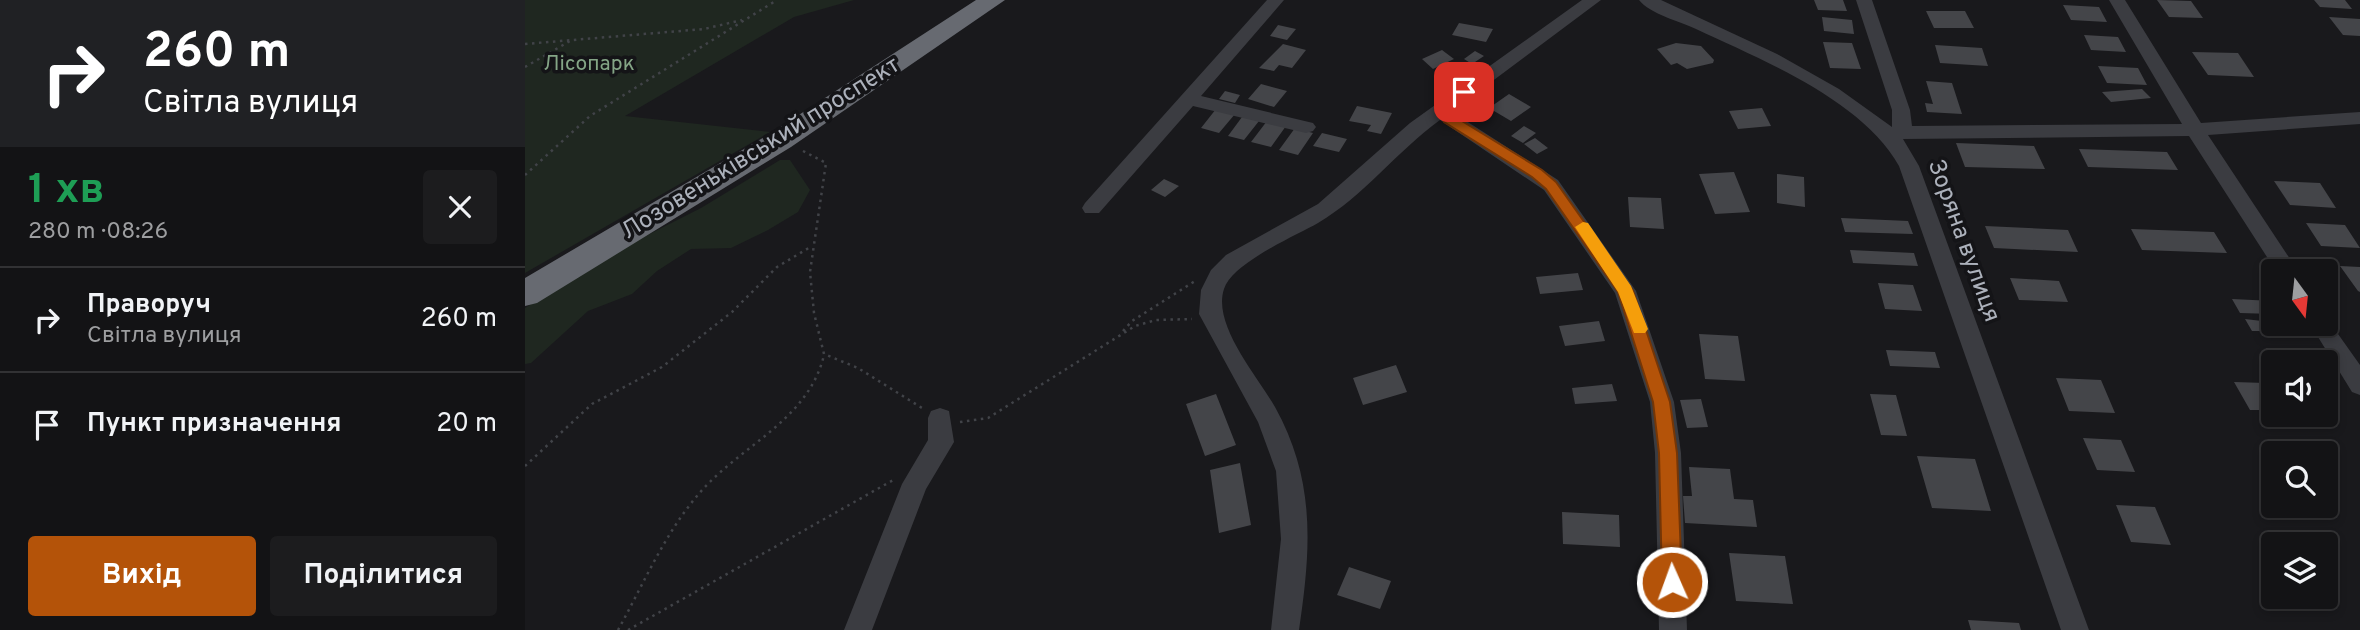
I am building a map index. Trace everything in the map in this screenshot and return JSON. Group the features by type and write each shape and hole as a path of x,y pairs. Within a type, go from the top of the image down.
{"highway":[{"name":"Лозовеньківський проспект","path":"525,294 781,140 993,0"}],"street":[{"path":"1092,208 1276,0"},
{"path":"1285,630 1291,593 1294,523 1286,462 1261,407 1213,321 1212,290 1230,265 1325,209 1444,106 1593,0"},
{"name":"Зоряна вулиця","path":"1647,0 1839,97 1895,132 2075,630"},
{"path":"1864,0 1901,110 1895,132 2195,130 2360,118"},
{"path":"2117,0 2195,130 2279,259"},
{"path":"1188,99 1307,128"},
{"path":"1444,106 1448,119 1537,173 1551,186 1625,291 1662,402 1668,453 1673,630"},
{"path":"2329,336 2360,385"},
{"path":"858,630 915,484 941,442 940,418"}],"path":[{"path":"525,174 590,116 777,0"},
{"path":"525,44 704,29 745,19"},
{"path":"525,67 573,39"},
{"path":"618,630 672,534 706,485 781,422 813,389 823,371 824,354 812,310 812,246 826,163 781,140"},
{"path":"525,466 592,404 662,367 732,312 777,267 812,246"},
{"path":"1121,334 1132,321 1200,278 1230,265"},
{"path":"824,354 858,368 940,418 957,422 988,418 1121,334 1156,320 1179,318 1213,321"},
{"path":"628,630 896,478"}],"green space":[{"name":"Лісопарк","path":"525,0 854,0 794,17 625,116 770,132 525,273"},
{"path":"780,160 790,160 810,190 798,212 731,248 691,249 657,271 632,294 588,311 531,363 525,364 525,308 616,251 701,208"}],"building":[{"path":"1814,0 1843,0 1847,11 1818,10"},
{"path":"2157,0 2191,1 2203,18 2169,17"},
{"path":"2314,0 2345,0 2352,9 2320,7"},
{"path":"2063,5 2099,7 2107,22 2071,20"},
{"path":"1926,11 1965,11 1974,28 1934,28"},
{"path":"1822,17 1852,20 1854,34 1824,31"},
{"path":"2329,17 2360,19 2360,36 2343,35"},
{"path":"1459,23 1493,29 1486,42 1452,35"},
{"path":"1278,25 1296,29 1287,40 1270,36"},
{"path":"2084,35 2118,37 2126,52 2091,50"},
{"path":"1823,42 1852,43 1861,69 1830,68"},
{"path":"1676,43 1701,46 1714,60 1713,63 1687,69 1677,63 1671,65 1657,49"},
{"path":"1283,44 1306,50 1292,68 1279,65 1274,71 1259,68"},
{"path":"1935,45 1982,48 1988,66 1940,63"},
{"path":"1442,50 1454,59 1433,69 1422,59"},
{"path":"1475,51 1484,56 1472,64 1464,59"},
{"path":"2192,52 2238,53 2254,77 2208,75"},
{"path":"2098,66 2138,68 2147,85 2107,83"},
{"path":"1926,81 1952,83 1962,114 1927,112 1925,103 1933,104"},
{"path":"1261,84 1287,91 1274,107 1248,99"},
{"path":"2142,89 2151,98 2111,102 2102,92"},
{"path":"1225,91 1240,95 1235,103 1219,99"},
{"path":"1509,94 1531,107 1511,121 1489,108"},
{"path":"1357,106 1392,113 1381,134 1367,131 1371,125 1349,121"},
{"path":"1762,108 1771,126 1738,129 1729,111"},
{"path":"1216,109 1235,114 1219,133 1201,128"},
{"path":"1242,117 1259,121 1244,140 1228,136"},
{"path":"1267,121 1286,126 1271,147 1251,142"},
{"path":"1524,126 1536,133 1523,143 1511,136"},
{"path":"1295,128 1313,133 1298,155 1279,150"},
{"path":"1322,133 1347,139 1339,152 1313,146"},
{"path":"1535,138 1548,148 1537,154 1524,144"},
{"path":"1956,143 2034,146 2045,169 1965,167"},
{"path":"2079,149 2167,152 2178,170 2088,167"},
{"path":"1734,172 1750,212 1715,214 1699,174"},
{"path":"1777,174 1804,177 1805,207 1777,203"},
{"path":"1164,179 1179,186 1165,197 1151,190"},
{"path":"2274,181 2320,183 2336,208 2290,205"},
{"path":"1628,197 1661,198 1664,229 1630,227"},
{"path":"1841,218 1908,221 1913,234 1845,232"},
{"path":"2306,223 2345,225 2360,248 2321,246"},
{"path":"1985,226 2068,230 2078,252 1994,248"},
{"path":"2131,229 2214,232 2227,253 2142,250"},
{"path":"1850,250 1914,253 1918,266 1853,263"},
{"path":"2340,266 2360,267 2360,292 2358,291"},
{"path":"1578,273 1583,290 1540,294 1536,277"},
{"path":"2010,278 2059,281 2068,302 2019,300"},
{"path":"1878,283 1913,285 1922,311 1885,309"},
{"path":"2232,299 2261,300 2261,314 2240,313"},
{"path":"2245,319 2261,321 2261,331 2252,331"},
{"path":"1599,321 1605,341 1565,346 1559,326"},
{"path":"1699,334 1738,336 1745,381 1705,379"},
{"path":"2266,348 2301,350 2267,350"},
{"path":"1886,350 1935,352 1940,368 1890,366"},
{"path":"1396,365 1407,392 1363,405 1353,378"},
{"path":"2056,378 2101,380 2115,413 2069,411"},
{"path":"2234,382 2261,383 2261,410 2250,410"},
{"path":"1612,384 1617,401 1575,404 1572,388"},
{"path":"1216,394 1236,445 1205,456 1186,404"},
{"path":"1870,394 1896,395 1907,436 1881,435"},
{"path":"1701,399 1708,427 1687,428 1680,400"},
{"path":"2083,438 2121,440 2135,472 2097,470"},
{"path":"1917,456 1975,459 1991,511 1932,508"},
{"path":"1240,463 1251,525 1219,533 1210,470"},
{"path":"1689,467 1730,469 1734,499 1753,500 1757,527 1685,523 1683,496 1692,496"},
{"path":"2116,505 2155,507 2171,545 2131,542"},
{"path":"1562,512 1619,515 1620,547 1563,544"},
{"path":"1729,553 1785,556 1793,604 1736,601"},
{"path":"1349,567 1391,581 1380,609 1337,595"},
{"path":"1968,620 2019,623 2021,630 1971,630"}],"slow traffic":[{"path":"1583,227 1625,291 1640,329"}],"route":[{"path":"1464,92 1444,106 1448,119 1537,173 1551,186 1569,207 1625,291 1637,319 1662,402 1668,453 1672,582"}]}
